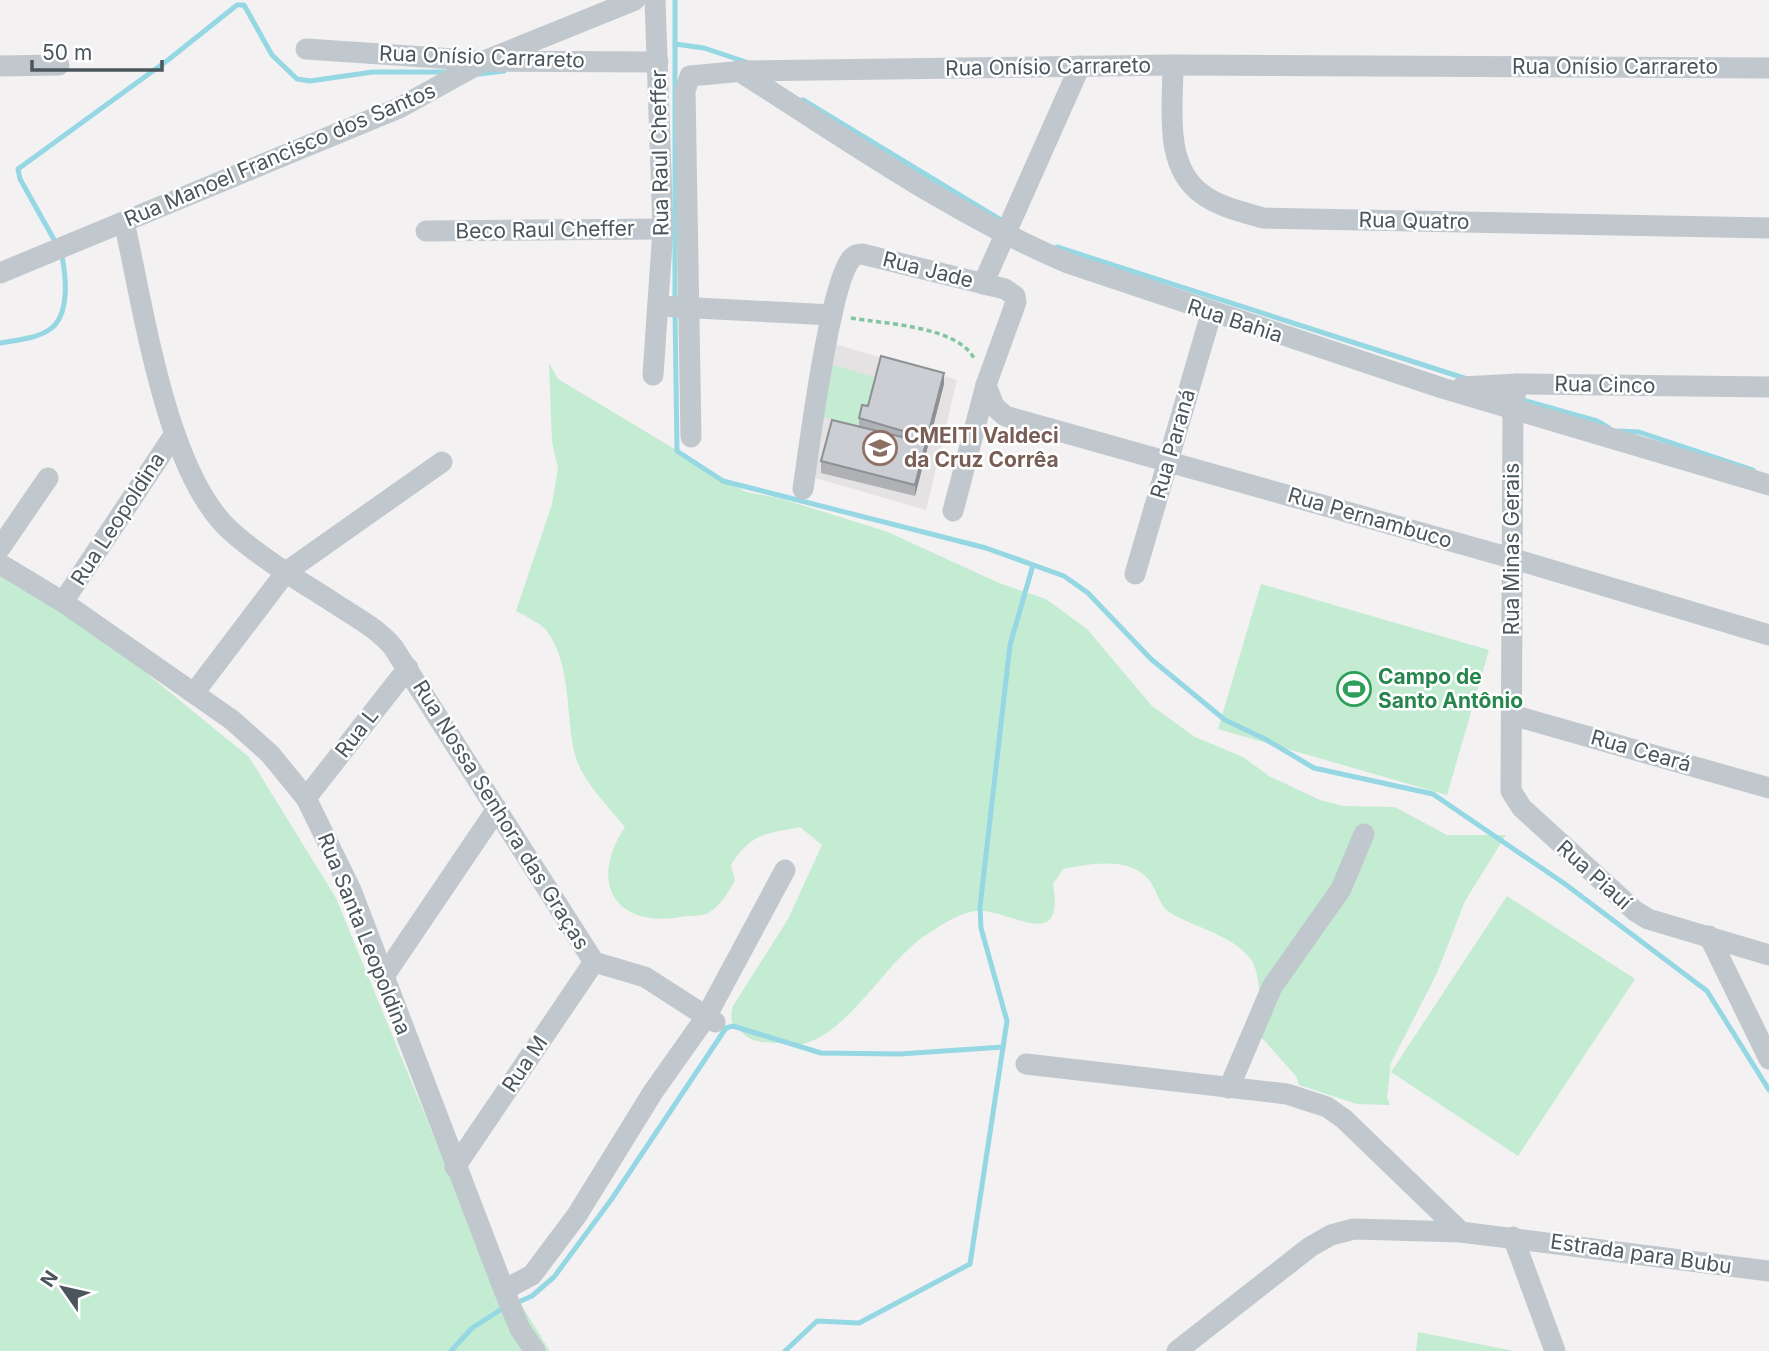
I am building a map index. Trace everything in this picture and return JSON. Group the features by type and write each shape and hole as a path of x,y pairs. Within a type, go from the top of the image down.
{"street":[{"name":"Rua Manoel Francisco dos Santos","path":"0,273 399,108 478,64 635,0"},
{"name":"Rua Raul Cheffer","path":"655,0 663,229 676,307"},
{"name":"Rua Onísio Carrareto","path":"306,49 478,64 659,72"},
{"path":"0,66 59,65"},
{"name":"Rua Onísio Carrareto","path":"691,437 676,307 685,82 698,73 1173,65 1769,68"},
{"name":"Rua Quatro","path":"1173,65 1173,142 1180,170 1201,194 1227,207 1263,218 1769,228"},
{"path":"984,284 1080,66"},
{"name":"Rua Bahia","path":"741,71 901,173 1007,233 1068,263 1211,314 1442,388 1514,407 1769,485"},
{"path":"124,222 174,435"},
{"name":"Beco Raul Cheffer","path":"426,231 663,229"},
{"name":"Rua Jade","path":"803,489 832,315 847,266 852,258 862,254 1011,292 1016,302 986,385 953,511"},
{"path":"653,375 676,307 832,315"},
{"name":"Rua Paraná","path":"1135,574 1211,314"},
{"name":"Rua Cinco","path":"1442,388 1517,384 1769,387"},
{"name":"Rua Minas Gerais","path":"1513,797 1509,783 1512,715 1511,558 1514,407 1517,384"},
{"name":"Rua Pernambuco","path":"986,385 994,407 1004,415 1511,558 1769,635"},
{"name":"Rua Nossa Senhora das Graças","path":"174,435 204,500 216,517 286,572 385,637 408,668 594,962"},
{"name":"Rua Leopoldina","path":"63,603 174,435"},
{"path":"194,693 286,572 442,462"},
{"path":"0,548 48,478"},
{"name":"Rua Santa Leopoldina","path":"0,564 63,603 232,720 270,754 306,798 351,890 503,1290 520,1329 535,1351"},
{"name":"Rua L","path":"306,798 408,668"},
{"name":"Rua Ceará","path":"1512,715 1769,788"},
{"name":"Rua Piauí","path":"1513,797 1626,906 1648,919 1769,955"},
{"path":"384,976 497,809"},
{"path":"1228,1088 1272,987 1341,889 1364,834"},
{"path":"503,1290 532,1275 578,1215 653,1092 710,1019 785,870"},
{"path":"1709,936 1769,1059"},
{"path":"594,962 645,977 710,1019"},
{"name":"Rua M","path":"455,1167 594,962"},
{"path":"1026,1064 1287,1094 1327,1107 1344,1119 1461,1232"},
{"path":"1177,1351 1310,1247 1331,1235 1354,1229 1461,1232 1513,1237 1555,1351"},
{"name":"Estrada para Bubu","path":"1513,1237 1769,1271"}],"path":[{"path":"832,315 944,334 970,350 986,385"}],"shaded area":[{"name":"CMEITI Valdeci da Cruz Corrêa","path":"835,344 957,380 926,510 815,478"}],"green space":[{"path":"549,363 558,379 746,492 779,498 888,532 999,583 1046,599 1087,629 1152,706 1195,737 1243,757 1269,776 1320,800 1343,806 1395,807 1447,835 1506,835 1465,901 1437,973 1391,1063 1387,1097 1390,1105 1357,1104 1299,1085 1296,1076 1260,1036 1257,974 1249,957 1221,936 1169,912 1141,872 1120,865 1097,864 1063,869 1053,884 1055,904 1052,917 1045,923 1024,922 984,911 969,912 946,922 911,947 852,1011 820,1037 800,1045 764,1042 750,1038 738,1029 732,1020 733,1006 788,919 822,845 800,827 768,834 752,841 731,865 735,881 730,890 716,907 705,914 658,919 639,915 625,908 614,897 609,883 609,866 614,847 625,827 595,791 577,761 564,674 555,644 544,628 516,611 552,504 558,468 552,442"},
{"path":"832,365 878,378 868,417 860,427 824,417"},
{"path":"0,568 68,609 249,757 336,898 453,1183 500,1271 550,1351 0,1351"},
{"name":"Campo de Santo Antônio","path":"1261,584 1489,650 1447,795 1218,729"},
{"path":"1507,896 1635,979 1518,1156 1391,1072"},
{"path":"1418,1332 1514,1351 1416,1351"}],"building":[{"path":"881,356 944,373 915,485 821,461 832,420 902,437 903,431 859,418 862,405 868,406"}],"waterway":[{"path":"675,0 675,301"},
{"path":"56,243 20,179 18,169 168,60 237,5 244,5 272,55 297,79 310,81 373,72 449,72"},
{"path":"675,44 704,48 749,63"},
{"path":"479,74 504,71"},
{"path":"803,100 1004,222"},
{"path":"1057,247 1464,378"},
{"path":"0,343 38,335 56,324 61,315 65,294 61,252"},
{"path":"675,311 677,451 723,481 986,548 1064,576 1088,593 1151,659 1225,720 1265,739 1314,768 1433,794 1565,884 1707,991 1769,1090"},
{"path":"1519,399 1597,421 1609,428"},
{"path":"1619,431 1639,432 1753,470"},
{"path":"785,1351 817,1321 859,1323 970,1264 1007,1021 981,928 980,907 1010,645 1033,565"},
{"path":"514,1304 532,1296 554,1277 611,1200 726,1028 733,1026 821,1053 900,1054 1003,1047"},
{"path":"451,1351 472,1328 505,1307"}],"place":[{"name":"CMEITI Valdeci da Cruz Corrêa","path":"880,448"},
{"name":"Campo de Santo Antônio","path":"1354,689"}]}
